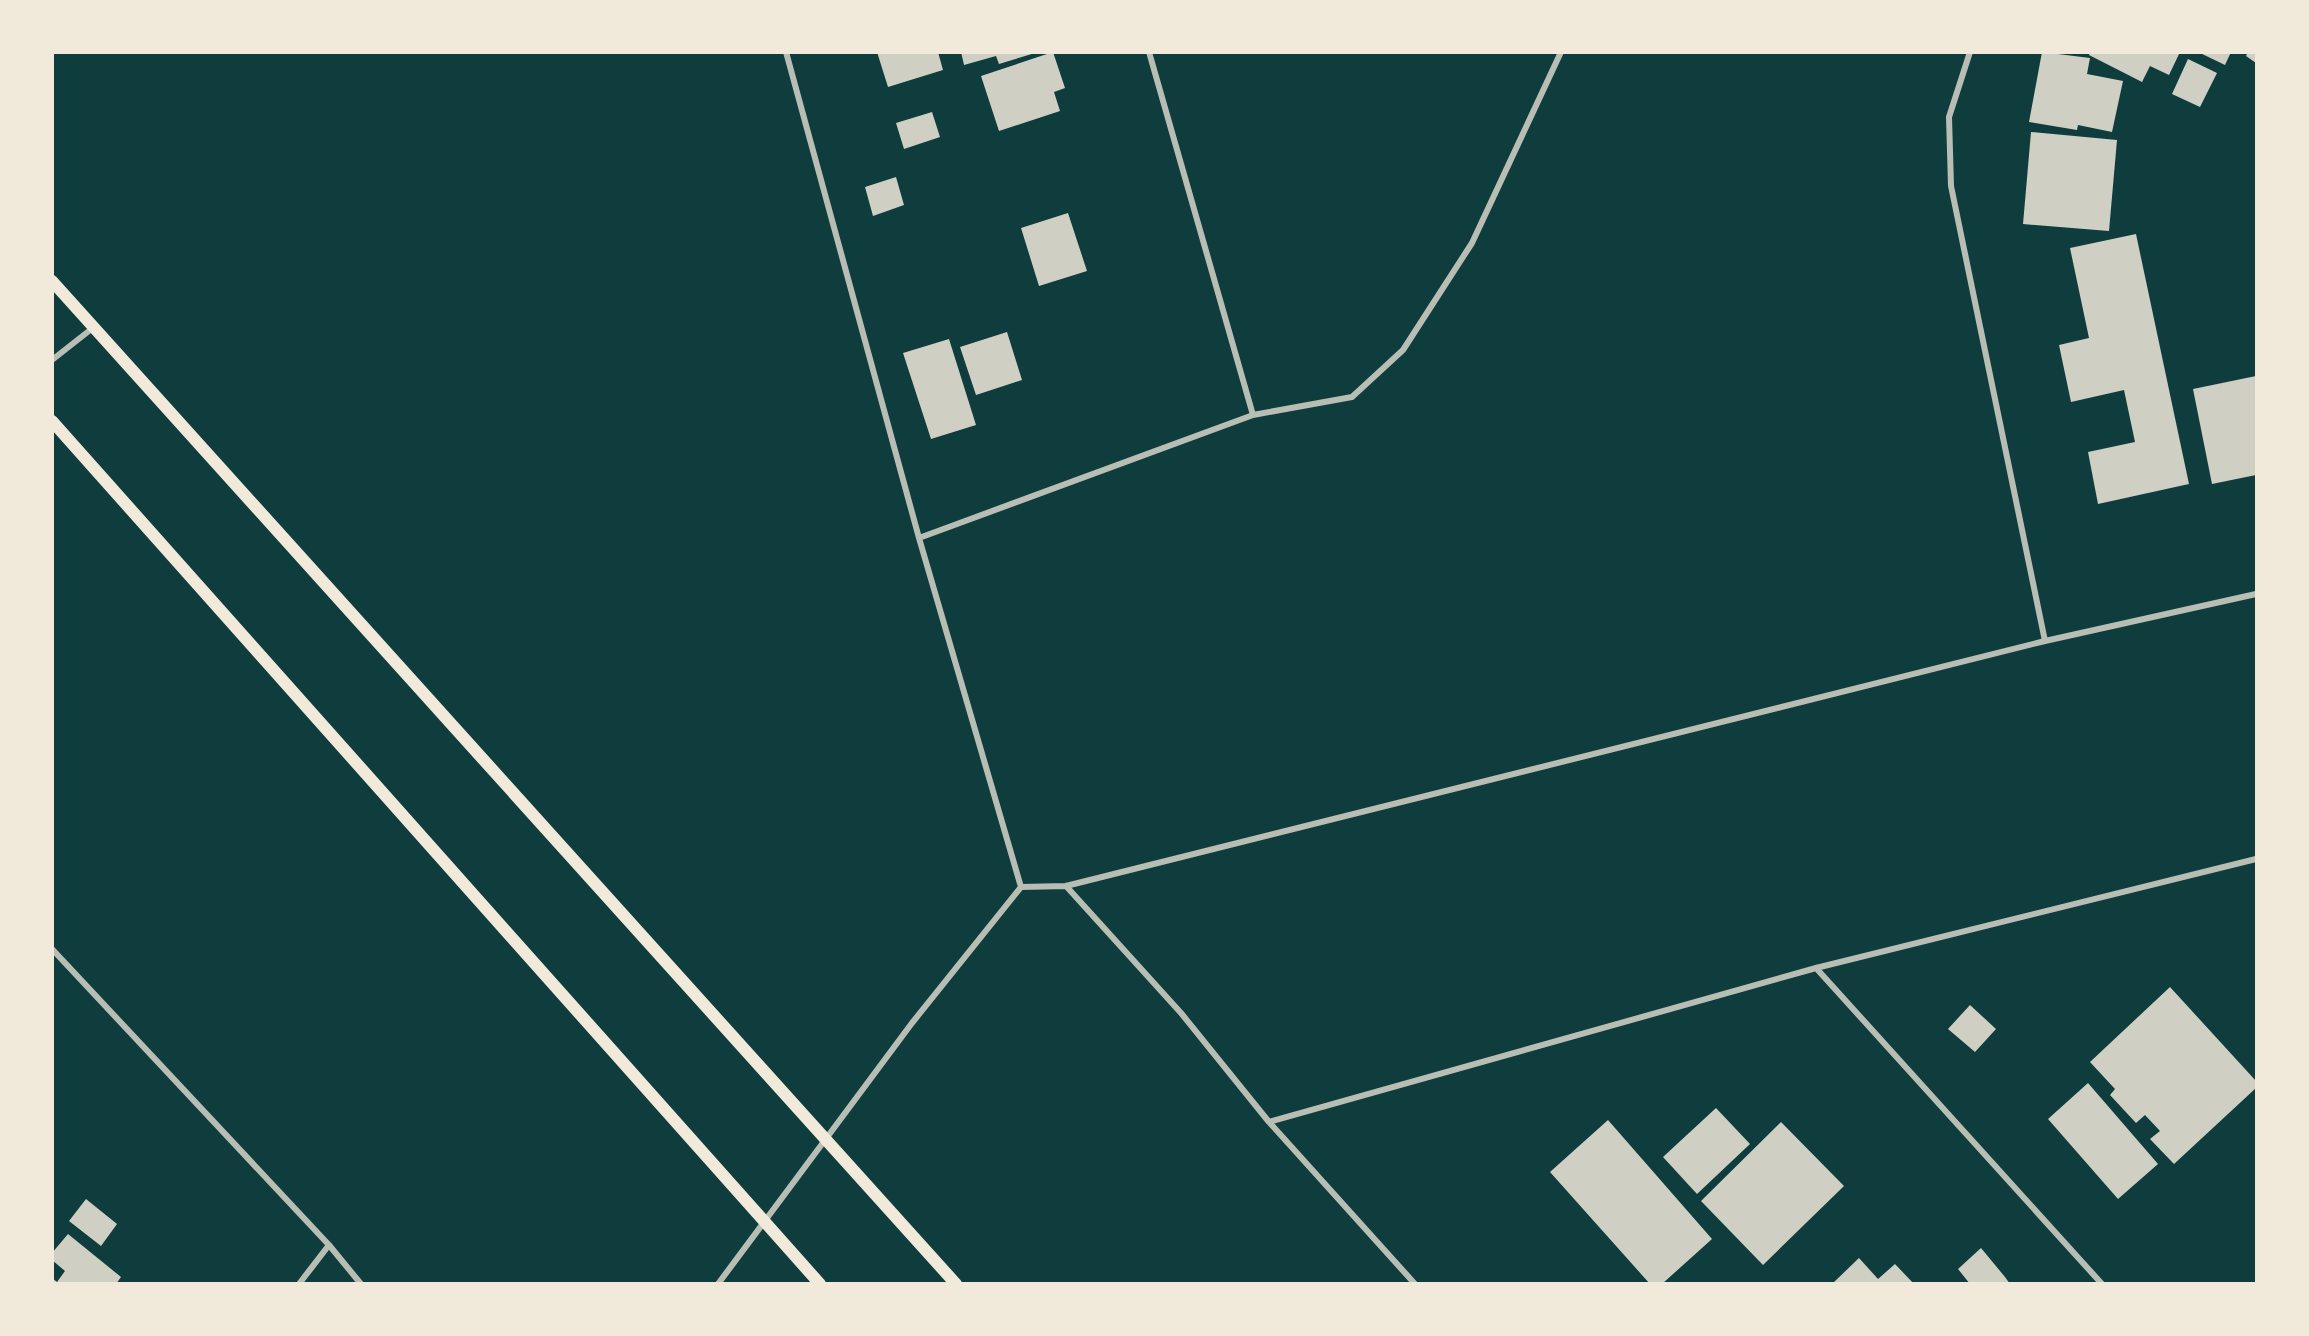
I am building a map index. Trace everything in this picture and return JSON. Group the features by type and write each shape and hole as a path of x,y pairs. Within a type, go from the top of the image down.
{"main road":[{"path":"52,281 956,1284"},
{"path":"52,421 820,1284"}],"street":[{"path":"786,52 919,538 1021,887"},
{"path":"1149,52 1253,415"},
{"path":"919,538 1253,415 1352,397 1403,350 1472,243 1561,52"},
{"path":"1970,52 1949,117 1951,186 2045,641"},
{"path":"52,360 94,327"},
{"path":"1021,887 1066,886 2045,641 2256,594"},
{"path":"1269,1122 1816,968 2256,859"},
{"path":"1066,886 1181,1013 1269,1122 1415,1284"},
{"path":"718,1284 825,1138 1021,887"},
{"path":"52,948 328,1245 361,1284"},
{"path":"1816,968 2102,1284"},
{"path":"299,1284 328,1245"}],"building":[{"path":"877,52 938,52 943,70 888,87"},
{"path":"961,52 1035,53 999,64 996,56 964,65"},
{"path":"1053,52 1065,88 1054,92 1060,111 999,131 981,76"},
{"path":"2042,52 2090,58 2087,74 2123,81 2112,132 2078,125 2077,130 2029,122"},
{"path":"2090,52 2180,52 2169,75 2150,66 2142,82 2089,55"},
{"path":"2198,52 2231,52 2225,65"},
{"path":"2248,52 2256,52 2256,63 2246,56"},
{"path":"2188,59 2217,73 2200,107 2172,94"},
{"path":"932,112 940,137 904,149 896,123"},
{"path":"2031,132 2117,140 2109,231 2023,224"},
{"path":"896,177 904,205 873,216 865,187"},
{"path":"1068,213 1087,271 1039,286 1021,228"},
{"path":"2136,234 2189,484 2098,504 2088,452 2135,442 2124,390 2071,402 2059,345 2089,338 2070,248"},
{"path":"1007,332 1022,380 976,395 960,347"},
{"path":"949,339 976,425 931,439 903,353"},
{"path":"2256,376 2256,475 2212,484 2193,389"},
{"path":"2170,987 2256,1081 2256,1088 2174,1164 2150,1139 2160,1131 2145,1115 2136,1123 2110,1095 2115,1089 2090,1062"},
{"path":"1970,1005 1996,1029 1975,1052 1948,1029"},
{"path":"2088,1083 2158,1164 2118,1199 2048,1119"},
{"path":"1716,1108 1750,1144 1697,1194 1663,1157"},
{"path":"1608,1120 1712,1239 1662,1284 1650,1284 1550,1172"},
{"path":"1781,1122 1844,1186 1763,1265 1701,1201"},
{"path":"86,1199 117,1224 101,1246 69,1221"},
{"path":"68,1234 121,1277 116,1284 52,1284 52,1278 57,1282 65,1271 52,1260 52,1253"},
{"path":"1981,1248 2010,1284 1970,1284 1958,1269"},
{"path":"1859,1258 1878,1279 1895,1264 1914,1284 1832,1284"}]}
